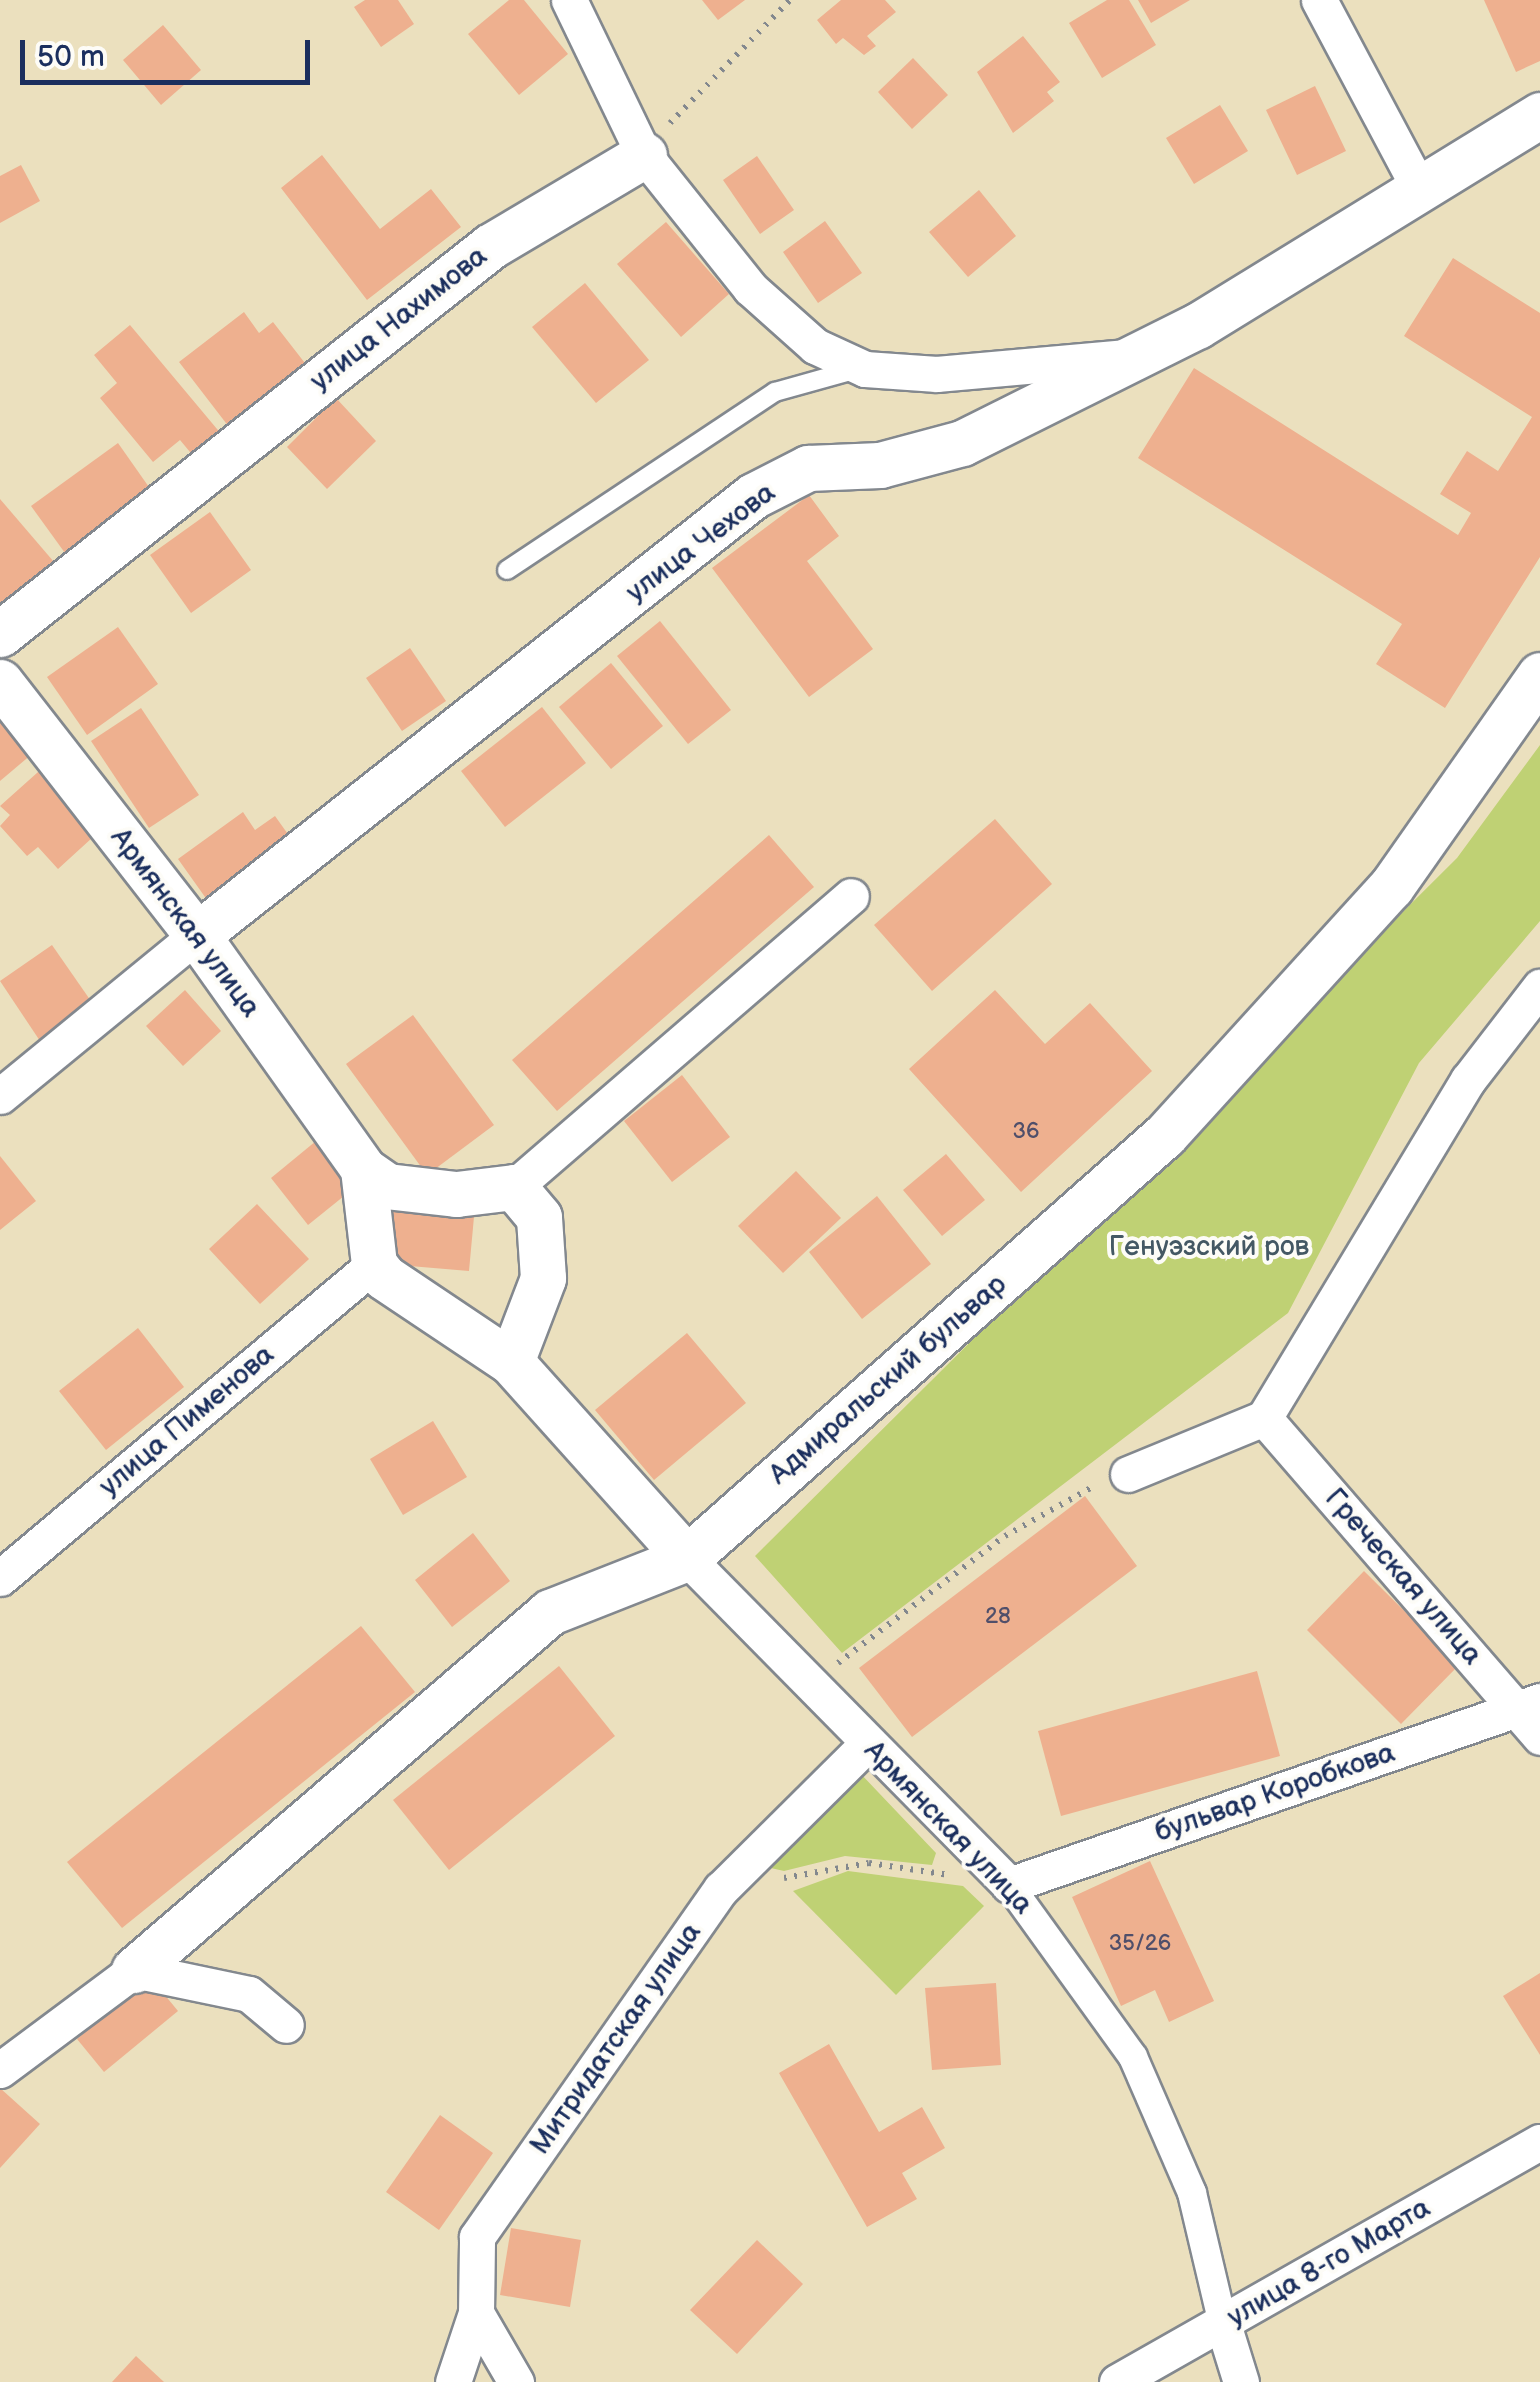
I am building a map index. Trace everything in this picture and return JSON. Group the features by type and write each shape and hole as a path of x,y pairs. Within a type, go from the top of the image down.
{"street":[{"path":"569,0 644,155 750,288 815,346 864,369 937,374 1137,356"},
{"path":"1319,0 1422,192"},
{"name":"улица Чехова","path":"0,1096 197,934 753,496 808,468 880,465 962,443 1137,356 1422,192 1540,116"},
{"name":"улица Нахимова","path":"0,634 492,246 644,155"},
{"name":"Адмиральский бульвар","path":"134,1970 550,1612 687,1558 1165,1136 1391,887 1540,675"},
{"name":"Армянская улица","path":"0,682 197,934 363,1168 388,1186 456,1194 514,1187"},
{"path":"511,1362 543,1278 539,1217 514,1187 851,896"},
{"path":"1128,1474 1264,1418 1468,1080 1540,987"},
{"name":"Армянская улица","path":"363,1168 374,1264 511,1362 687,1558 1009,1885 1133,2057 1192,2193 1240,2382"},
{"name":"улица Пименова","path":"0,1578 374,1264"},
{"name":"Греческая улица","path":"1264,1418 1528,1705 1540,1738"},
{"name":"бульвар Коробкова","path":"1009,1885 1528,1705"},
{"name":"Митридатская улица","path":"454,2382 476,2313 477,2237 730,1879 868,1743"},
{"path":"0,2070 134,1970 250,1994 286,2025"},
{"name":"улица 8-го Марта","path":"1117,2382 1540,2142"},
{"path":"476,2313 516,2382"}],"lane":[{"path":"507,570 775,392 864,369"}],"path":[{"path":"644,155 790,0"},
{"path":"809,1685 1004,1536 1077,1491 1128,1474"},
{"path":"730,1879 869,1863 1009,1885"}],"green space":[{"name":"Генуэзский ров","path":"1540,745 1540,921 1419,1063 1288,1313 842,1653 755,1556 1457,858"},
{"path":"859,1772 936,1853 932,1865 845,1856 784,1871 762,1866"},
{"path":"848,1871 963,1886 984,1906 896,1995 793,1891"}],"building":[{"path":"365,0 398,0 414,24 381,47 354,7"},
{"path":"509,0 524,0 568,54 519,95 468,34"},
{"path":"702,0 745,0 718,20"},
{"path":"841,0 885,0 896,12 867,36 876,46 864,55 843,38 836,44 817,20"},
{"path":"1107,0 1129,0 1156,45 1102,78 1069,23"},
{"path":"1138,0 1190,0 1151,23"},
{"path":"1484,0 1540,0 1540,61 1516,72"},
{"path":"163,25 201,70 161,105 123,60"},
{"path":"1023,36 1060,82 1047,92 1054,101 1013,133 977,72"},
{"path":"913,58 948,95 912,129 878,92"},
{"path":"1315,86 1346,151 1297,175 1266,110"},
{"path":"1220,105 1248,151 1194,184 1166,138"},
{"path":"322,155 380,229 431,189 461,227 367,300 281,188"},
{"path":"757,156 794,210 760,234 723,180"},
{"path":"21,165 40,201 0,223 0,176"},
{"path":"979,190 1016,236 968,277 929,232"},
{"path":"825,221 862,273 818,303 783,252"},
{"path":"666,222 729,294 681,337 617,264"},
{"path":"1453,258 1540,313 1540,557 1445,708 1376,664 1402,624 1138,458 1194,368 1458,535 1471,513 1440,494 1467,451 1498,471 1532,417 1404,336"},
{"path":"585,283 649,360 596,403 532,327"},
{"path":"244,312 259,333 273,322 308,367 229,427 179,362"},
{"path":"130,325 222,435 195,458 180,440 153,462 100,398 117,383 94,355"},
{"path":"336,398 376,441 327,489 287,447"},
{"path":"118,443 151,490 65,553 31,506"},
{"path":"809,495 839,536 807,561 873,649 809,697 712,568"},
{"path":"0,499 54,562 0,609"},
{"path":"210,512 251,570 191,613 150,555"},
{"path":"660,621 731,710 688,744 617,656"},
{"path":"118,627 158,684 87,735 47,677"},
{"path":"410,648 446,701 402,731 366,678"},
{"path":"611,663 663,726 611,769 559,707"},
{"path":"542,707 586,763 505,827 461,771"},
{"path":"141,708 199,795 149,828 91,741"},
{"path":"0,716 32,754 0,781"},
{"path":"47,764 104,827 58,869 38,847 27,856 0,826 10,815 0,806"},
{"path":"243,812 255,830 275,816 295,844 210,904 178,859"},
{"path":"995,819 1052,884 932,991 874,925"},
{"path":"769,835 814,887 557,1111 512,1060"},
{"path":"52,945 93,1004 40,1041 0,981"},
{"path":"185,990 221,1031 183,1066 146,1026"},
{"path":"995,990 1045,1044 1090,1003 1152,1071 1021,1192 909,1069"},
{"path":"413,1015 494,1125 427,1175 346,1064"},
{"path":"682,1075 730,1137 672,1182 624,1121"},
{"path":"316,1141 354,1188 308,1225 271,1178"},
{"path":"946,1154 985,1200 942,1236 903,1190"},
{"path":"0,1156 36,1201 0,1230"},
{"path":"796,1171 841,1218 783,1273 738,1226"},
{"path":"877,1196 931,1264 862,1319 809,1252"},
{"path":"393,1198 475,1206 469,1271 386,1264"},
{"path":"257,1204 309,1259 260,1304 209,1249"},
{"path":"138,1328 184,1387 106,1450 59,1391"},
{"path":"687,1333 746,1403 654,1480 595,1410"},
{"path":"433,1421 467,1477 403,1515 370,1459"},
{"path":"1085,1496 1137,1566 912,1737 859,1668"},
{"path":"473,1533 510,1581 452,1627 415,1580"},
{"path":"1364,1571 1459,1665 1401,1724 1307,1630"},
{"path":"361,1626 415,1692 122,1928 67,1862"},
{"path":"559,1666 615,1736 449,1870 393,1800"},
{"path":"1257,1671 1280,1756 1061,1816 1038,1731"},
{"path":"1150,1861 1214,2001 1169,2022 1155,1990 1121,2006 1072,1897"},
{"path":"1540,1973 1540,2055 1503,1996"},
{"path":"150,1977 178,2011 104,2072 77,2039"},
{"path":"996,1983 1001,2065 932,2070 925,1988"},
{"path":"829,2044 879,2132 922,2107 945,2148 902,2173 917,2199 867,2227 779,2073"},
{"path":"0,2088 40,2124 0,2168"},
{"path":"440,2115 493,2153 439,2230 386,2192"},
{"path":"511,2228 581,2240 570,2307 500,2295"},
{"path":"757,2240 803,2284 737,2354 690,2310"},
{"path":"136,2356 164,2382 112,2382"}]}
